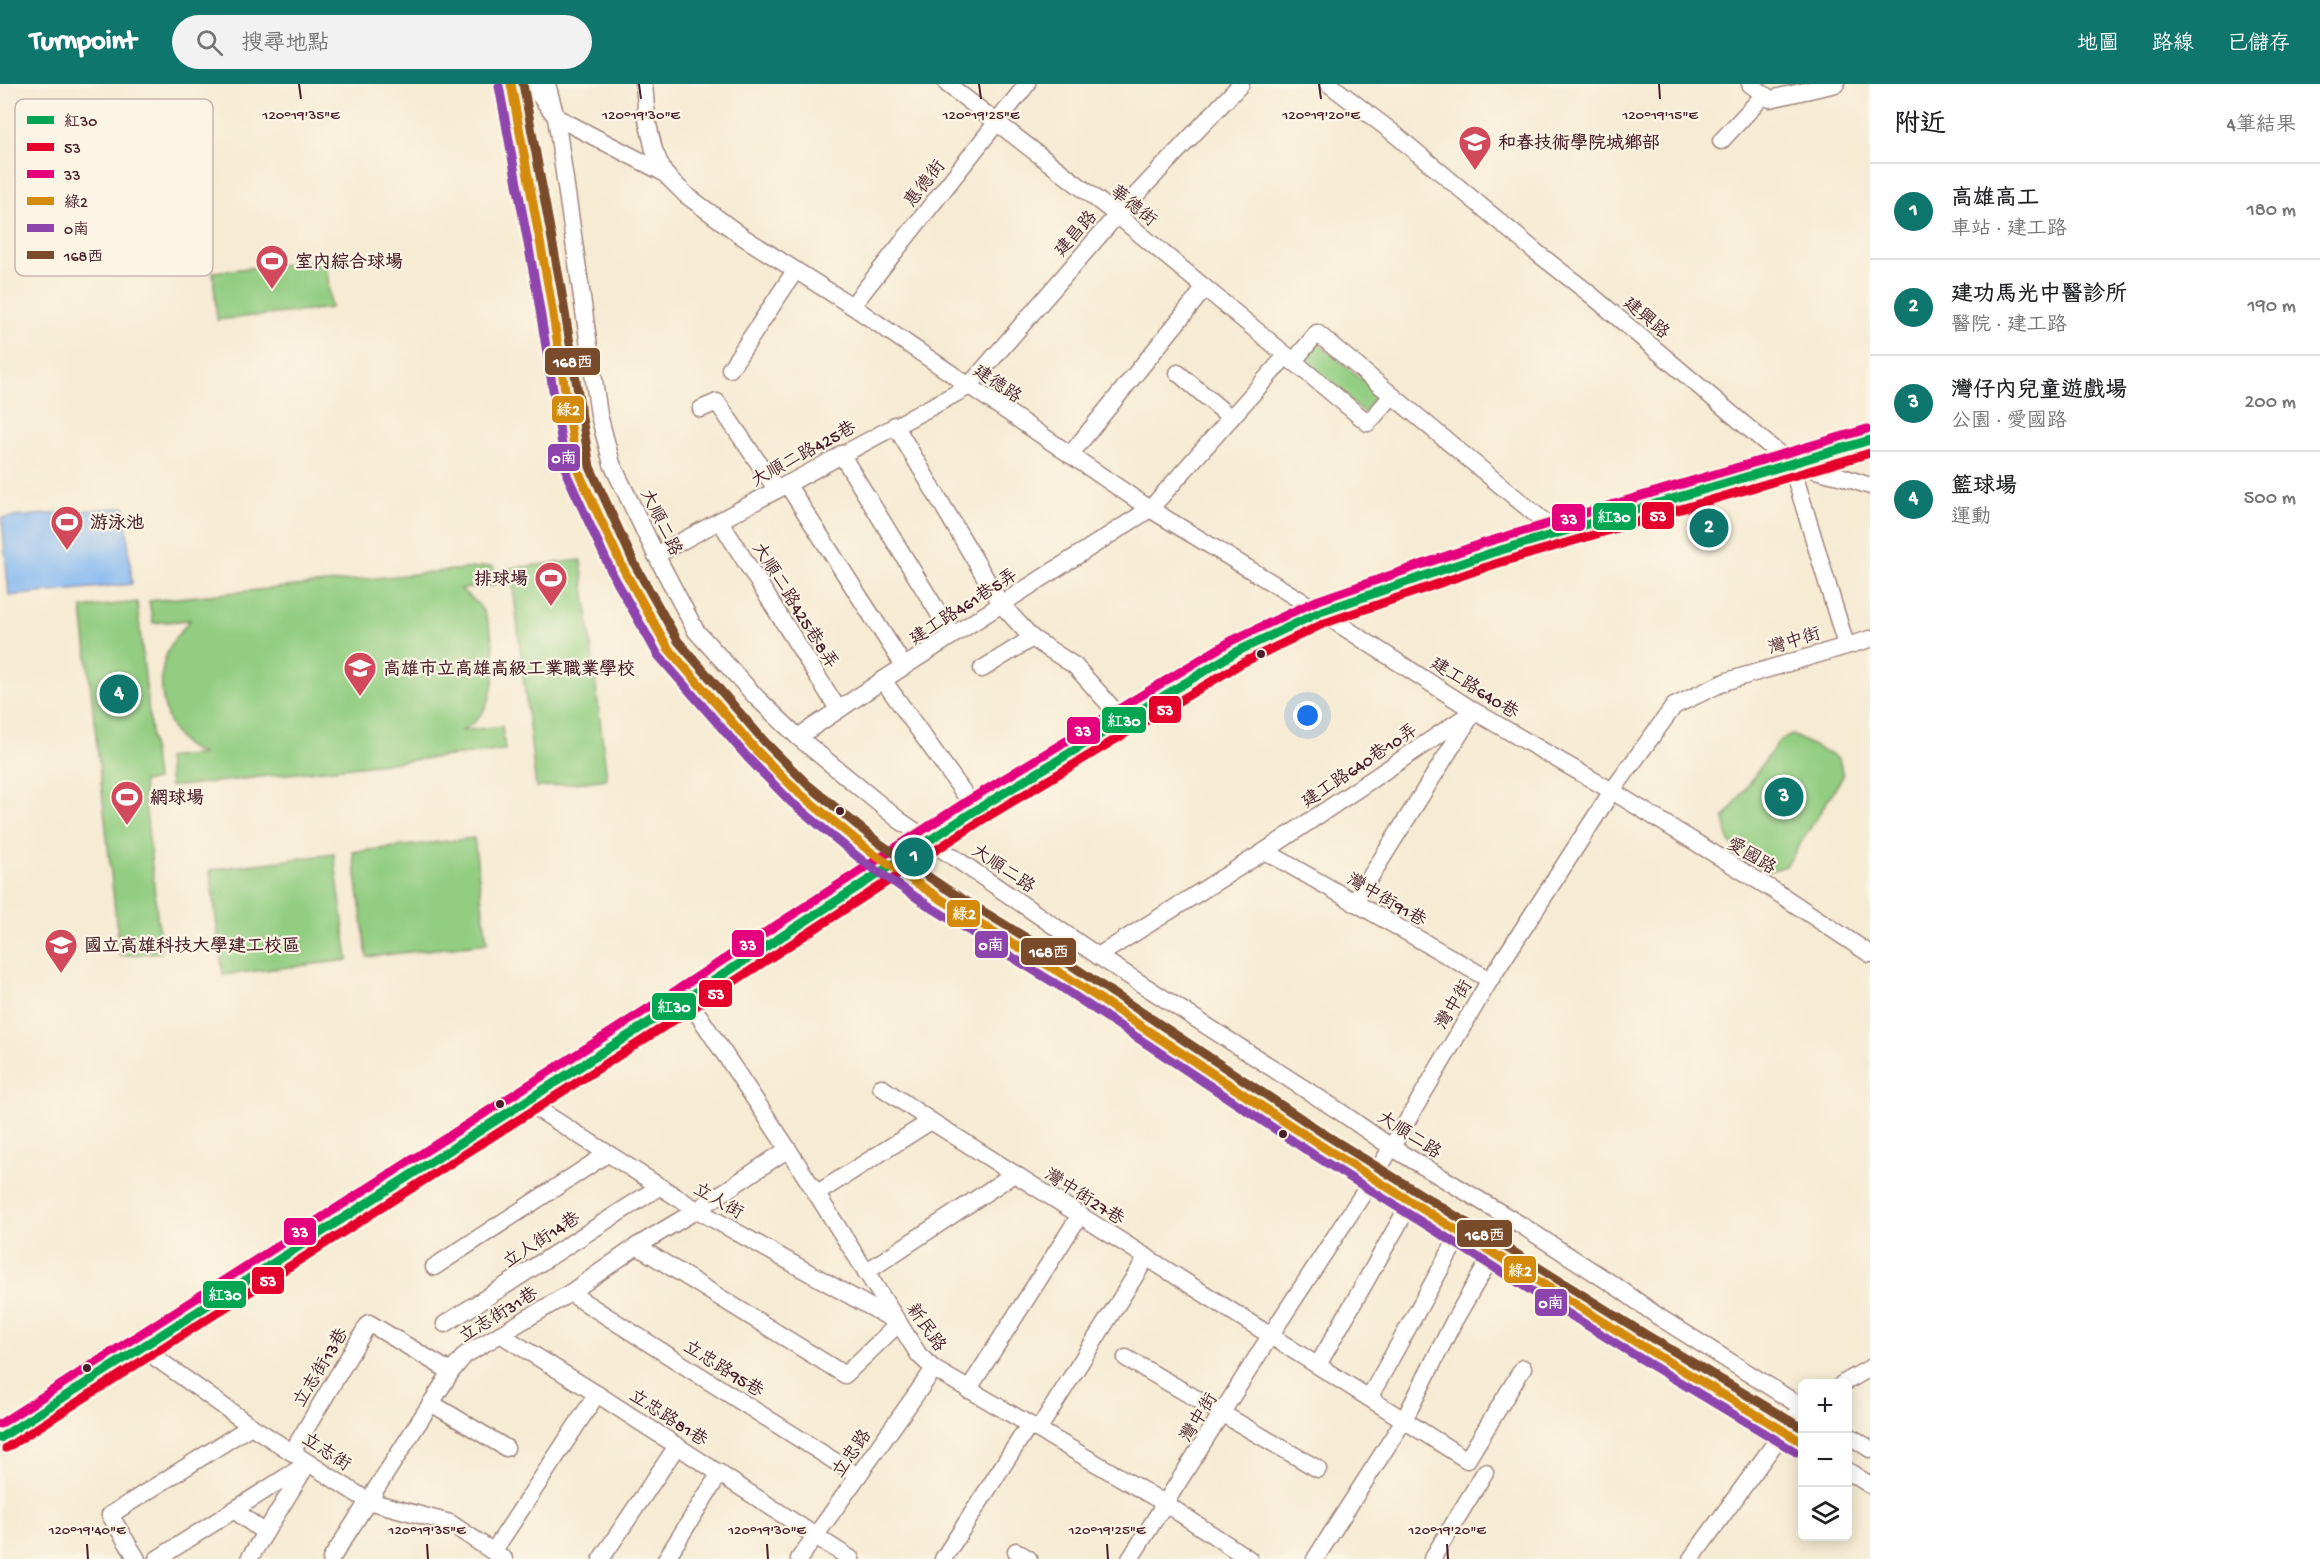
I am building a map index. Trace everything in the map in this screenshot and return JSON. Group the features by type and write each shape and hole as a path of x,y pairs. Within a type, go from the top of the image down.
{"street":[{"path":"511,84 549,290 578,471 624,570 668,648 756,750 800,793 872,853 890,865 1077,984 1320,1144 1639,1344 1798,1439"},
{"path":"531,84 556,117"},
{"name":"大順二路","path":"547,84 556,117 599,415 612,464 696,631 757,698 798,737 898,820 927,841 1098,956 1391,1147 1541,1238 1659,1317 1798,1404"},
{"name":"建德路","path":"644,84 647,120 654,150 664,174"},
{"name":"華德街","path":"947,84 1117,215 1368,423 1392,396"},
{"name":"惠德街","path":"852,306 1027,84"},
{"name":"建昌路","path":"968,387 1117,215 1241,84"},
{"name":"建興路","path":"1329,84 1391,131 1527,245 1590,294 1791,464"},
{"path":"1750,84 1770,99 1836,84"},
{"path":"1721,141 1763,96"},
{"name":"建德路","path":"556,117 664,174 686,195 968,387 1150,508 1320,612"},
{"path":"730,369 795,271"},
{"path":"1070,455 1205,288"},
{"path":"1290,359 1317,333 1558,533"},
{"name":"建工路461巷5弄","path":"798,737 1150,508 1231,418 1290,359"},
{"path":"1178,373 1231,418"},
{"name":"大順二路425巷","path":"656,555 968,387"},
{"path":"700,409 717,402 782,487 904,666"},
{"path":"895,425 1001,604 1032,638 1076,666 1123,720"},
{"path":"0,1438 687,999 927,841 1236,652 1320,612 1491,553 1870,440"},
{"path":"841,454 952,635"},
{"path":"1791,464 1870,486"},
{"path":"1791,464 1846,645"},
{"name":"大順二路425巷8弄","path":"720,521 838,709"},
{"name":"建工路640巷","path":"1320,612 1474,711 1612,791"},
{"path":"982,669 1032,638"},
{"name":"灣中街","path":"1130,1559 1224,1413 1270,1336 1374,1177 1490,980 1612,791 1674,706 1727,681 1870,639"},
{"path":"883,680 976,810"},
{"path":"1354,903 1474,711"},
{"name":"建工路640巷10弄","path":"1098,956 1265,851 1474,711"},
{"name":"愛國路","path":"1612,791 1778,893 1870,954"},
{"name":"灣中街91巷","path":"1265,851 1490,980"},
{"name":"新民路","path":"687,999 788,1149 919,1355 934,1370 1166,1504 1249,1559"},
{"name":"灣中街27巷","path":"880,1087 1467,1460 1523,1368"},
{"name":"立人街","path":"525,1101 697,1210 899,1323"},
{"path":"816,1194 931,1121"},
{"name":"立志街31巷","path":"331,1559 451,1372 465,1355 570,1293 637,1246 697,1210 788,1149"},
{"path":"434,1267 607,1154"},
{"path":"866,1272 1014,1174"},
{"name":"立人街14巷","path":"445,1324 659,1187"},
{"path":"1318,1365 1412,1200"},
{"path":"968,1390 1080,1215"},
{"path":"1369,1398 1461,1232"},
{"path":"637,1246 845,1375 899,1323"},
{"path":"1315,1559 1404,1420 1454,1321 1494,1252"},
{"path":"943,1559 1147,1257"},
{"name":"立忠路95巷","path":"570,1293 858,1476"},
{"name":"立志街13巷","path":"292,1452 369,1323 451,1372"},
{"name":"立忠路81巷","path":"500,1334 597,1394 851,1559"},
{"name":"立志街","path":"142,1348 251,1425 368,1501 450,1523 499,1556"},
{"path":"1126,1358 1317,1468"},
{"path":"1849,1379 1870,1368"},
{"name":"立忠路","path":"799,1559 934,1370"},
{"path":"499,1556 597,1394"},
{"path":"431,1403 506,1448"},
{"path":"1691,1559 1798,1412"},
{"path":"136,1559 110,1515 251,1425"},
{"path":"1852,1438 1870,1449"},
{"path":"601,1559 677,1446"},
{"path":"158,1559 308,1462"},
{"path":"249,1559 308,1462"},
{"path":"1432,1559 1485,1472"},
{"path":"666,1559 720,1473"},
{"path":"1852,1474 1870,1485"},
{"path":"234,1510 265,1533"}],"green space":[{"name":"室內綜合球場","path":"326,260 331,308 217,320 213,272"},
{"path":"1316,342 1380,394 1364,413 1301,361"},
{"path":"581,560 607,779 536,788 511,568"},
{"path":"493,566 495,585 460,589 471,597 485,615 493,646 494,663 490,696 483,711 473,723 460,731 502,726 505,750 170,787 167,758 203,754 188,747 176,735 167,715 162,692 163,669 169,648 190,620 153,623 149,601"},
{"path":"137,602 156,780 143,782 161,952 120,956 82,608"},
{"path":"1792,735 1839,759 1843,776 1786,866 1770,871 1729,842 1724,819 1779,741"},
{"path":"474,838 487,943 367,957 353,852"},
{"path":"334,854 348,960 223,975 210,870"}],"water":[{"name":"游泳池","path":"125,507 132,584 9,596 2,518"}],"transit line":[{"name":"綠2","path":"511,84 549,290 578,471 624,570 668,648 756,750 799,793 872,853 939,898 1067,977 1320,1145 1639,1344 1798,1440"},
{"name":"168西","path":"523,84 561,288 590,467 635,565 678,641 765,742 807,784 879,843 945,888 1074,967 1326,1135 1645,1334 1798,1426"},
{"name":"0南","path":"499,86 537,292 567,475 613,575 658,655 748,758 791,802 864,862 932,908 1061,987 1314,1155 1633,1354 1796,1452"},
{"name":"33","path":"0,1424 969,800 1231,641 1316,601 1487,542 1867,429"},
{"name":"紅30","path":"0,1438 976,810 1236,652 1320,612 1491,553 1870,440"},
{"name":"53","path":"6,1448 982,820 1242,663 1325,623 1495,564 1870,453"}],"place":[{"name":"和春技術學院城鄉部","path":"1475,171"},
{"name":"室內綜合球場","path":"272,290"},
{"name":"建功馬光中醫診所","path":"1709,528"},
{"name":"游泳池","path":"67,551"},
{"name":"排球場","path":"551,607"},
{"name":"籃球場","path":"119,694"},
{"name":"高雄市立高雄高級工業職業學校","path":"360,697"},
{"name":"灣仔內兒童遊戲場","path":"1784,797"},
{"name":"網球場","path":"127,826"},
{"name":"高雄高工","path":"914,857"},
{"name":"國立高雄科技大學建工校區","path":"61,974"}]}
